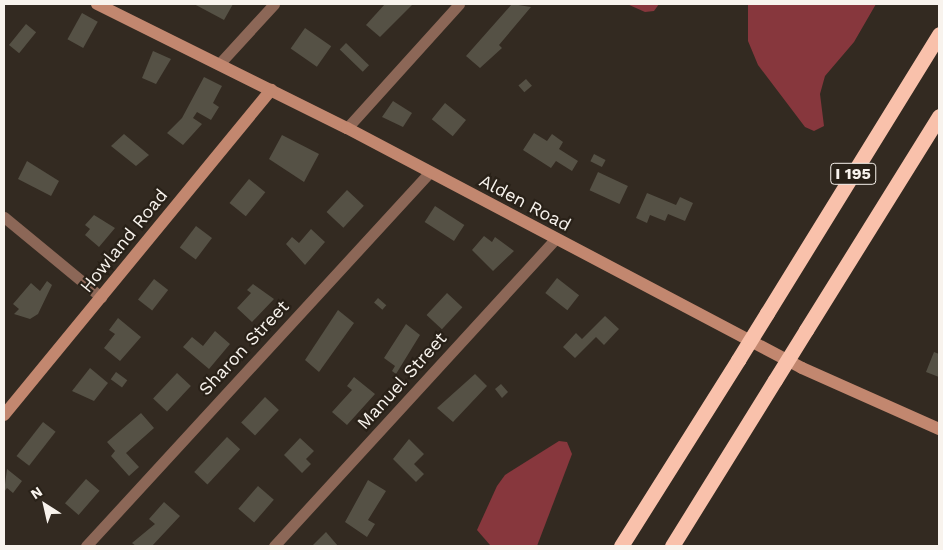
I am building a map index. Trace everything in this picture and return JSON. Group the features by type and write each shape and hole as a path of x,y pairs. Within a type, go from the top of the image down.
{"highway":[{"name":"I 195","path":"620,546 738,360 939,34"},
{"name":"I 195","path":"672,546 939,116"}],"main road":[{"name":"Alden Road","path":"97,4 220,63 828,381 939,429"},
{"name":"Howland Road","path":"4,415 271,90"}],"street":[{"path":"220,63 274,4"},
{"path":"346,128 459,4"},
{"name":"Sharon Street","path":"86,546 429,173"},
{"path":"6,223 101,297"},
{"name":"Manuel Street","path":"274,546 556,239"}],"shaded area":[{"path":"627,4 659,4 654,11 645,12"},
{"path":"748,4 876,4 854,42 825,76 820,94 824,126 814,131 805,127 758,65 748,41"},
{"path":"559,441 567,442 572,454 537,546 490,545 477,530 497,486 505,475"}],"building":[{"path":"194,4 233,4 224,20"},
{"path":"385,4 412,5 380,37 366,25"},
{"path":"512,4 531,7 499,45 502,48 480,68 466,56"},
{"path":"82,13 98,22 83,48 67,39"},
{"path":"26,24 36,32 19,53 9,45"},
{"path":"305,28 331,46 317,67 291,48"},
{"path":"346,43 369,65 363,72 340,49"},
{"path":"153,51 171,59 156,84 142,78"},
{"path":"204,77 222,86 213,103 219,107 211,120 197,112 193,118 202,124 183,145 167,133 182,118"},
{"path":"526,79 532,86 524,92 518,86"},
{"path":"393,101 412,113 403,127 382,117"},
{"path":"445,103 466,120 453,136 432,119"},
{"path":"534,133 547,141 552,134 563,142 559,149 578,161 572,171 556,161 551,168 523,150"},
{"path":"124,134 149,155 136,166 111,146"},
{"path":"282,135 319,154 304,182 269,159"},
{"path":"594,154 606,160 602,167 590,161"},
{"path":"27,161 59,181 51,196 18,179"},
{"path":"598,172 628,186 619,204 590,190"},
{"path":"249,179 265,192 246,216 229,203"},
{"path":"347,190 364,206 343,228 327,212"},
{"path":"647,193 676,205 680,197 693,203 685,221 668,214 665,221 650,215 647,223 636,218"},
{"path":"435,206 464,225 454,241 425,222"},
{"path":"94,215 115,228 99,247 85,235 90,229 85,225"},
{"path":"196,226 212,238 196,260 180,248"},
{"path":"311,229 325,242 305,265 286,244 292,237 299,243"},
{"path":"484,236 492,242 495,237 514,251 493,271 472,250"},
{"path":"557,278 579,295 567,310 545,293"},
{"path":"154,279 168,290 152,311 138,299"},
{"path":"47,281 52,285 38,314 30,319 14,314 19,309 13,304 31,283 40,291"},
{"path":"253,284 274,299 252,322 237,308 251,293 247,290"},
{"path":"447,293 462,307 442,329 427,315"},
{"path":"378,298 386,305 382,310 374,303"},
{"path":"338,310 354,323 319,372 305,360"},
{"path":"605,316 619,329 604,345 596,337 575,358 563,347 576,333 582,339"},
{"path":"118,318 141,337 120,361 104,348 115,334 109,330"},
{"path":"406,324 420,335 396,374 392,371 395,366 384,358"},
{"path":"215,331 230,344 209,369 183,347 192,337 203,346"},
{"path":"934,352 939,354 939,377 926,372"},
{"path":"90,368 108,383 94,401 72,391"},
{"path":"116,372 127,380 122,388 111,379"},
{"path":"177,373 191,386 167,412 153,399"},
{"path":"475,374 487,386 453,422 437,408"},
{"path":"354,377 375,394 347,425 332,412 352,390 347,386"},
{"path":"501,384 508,392 502,398 495,389"},
{"path":"265,397 279,410 255,436 241,423"},
{"path":"141,413 154,428 126,453 139,467 129,476 111,456 115,451 107,442"},
{"path":"43,422 56,432 29,466 17,456"},
{"path":"227,437 240,449 207,484 194,472"},
{"path":"300,438 314,451 306,459 311,464 302,473 284,455"},
{"path":"409,439 424,454 414,464 424,474 416,482 393,459"},
{"path":"7,469 22,481 13,493 7,488 4,492"},
{"path":"86,479 100,491 79,515 65,503"},
{"path":"368,480 386,491 368,520 375,524 367,537 345,522"},
{"path":"258,486 274,500 254,522 238,509"},
{"path":"164,502 180,516 152,546 136,546 132,543 155,524 149,519"},
{"path":"326,532 338,546 312,546"}]}
